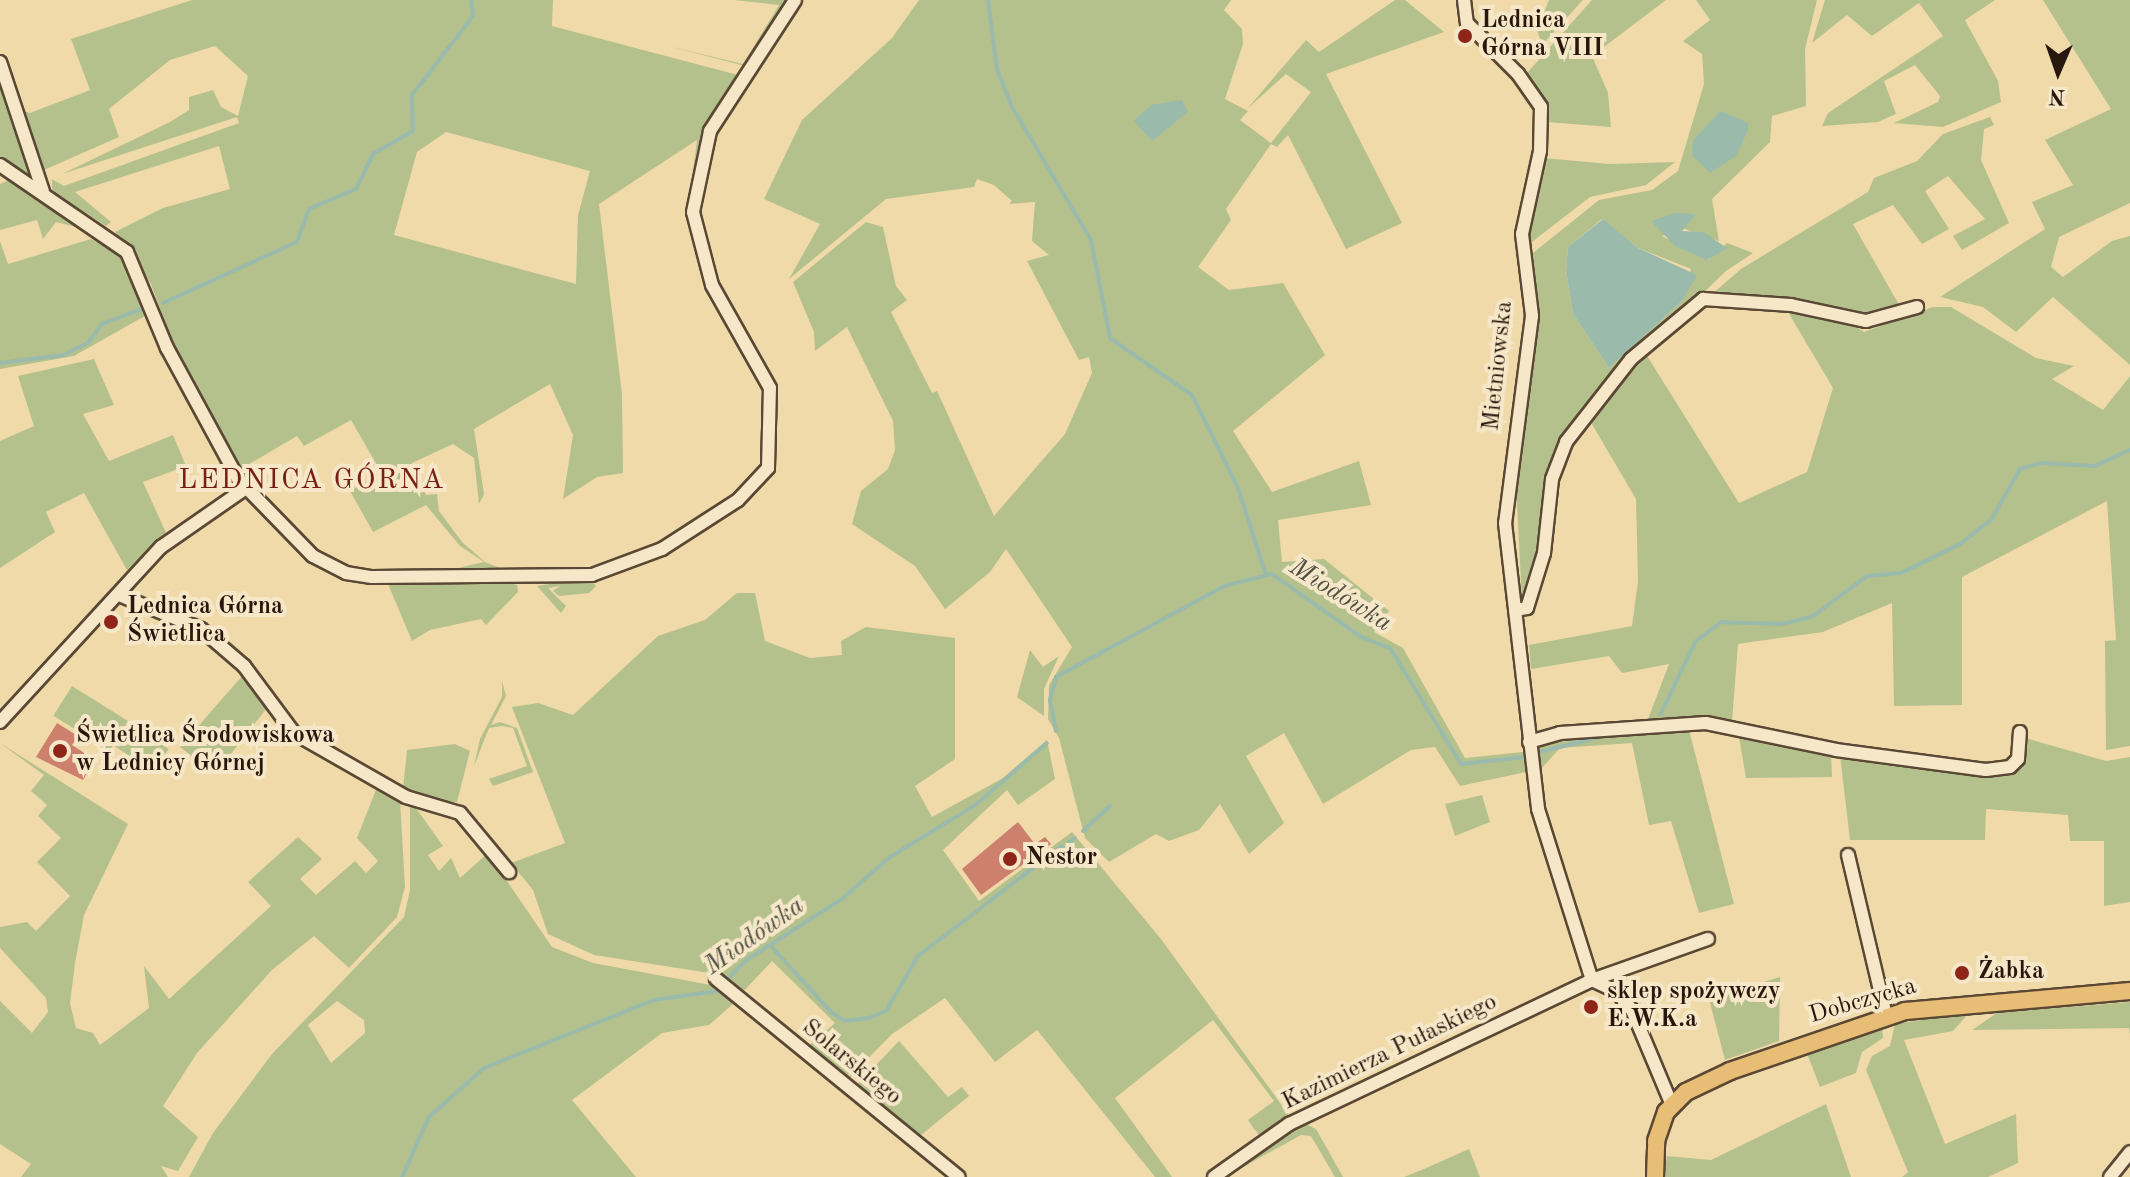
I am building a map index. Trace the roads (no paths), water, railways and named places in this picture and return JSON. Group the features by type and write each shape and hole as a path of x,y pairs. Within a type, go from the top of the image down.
{"main road":[{"name":"Dobczycka","path":"1672,1105 1718,1076 1886,1016 2130,991"},
{"path":"1655,1177 1656,1141 1672,1105"}],"street":[{"path":"0,165 43,191 127,252 167,348 246,488 313,556 346,573 372,577 592,575 662,549 738,500 768,468 770,388 712,285 696,240 696,176 710,131 795,0"},
{"name":"Mietniowska","path":"1464,0 1467,23 1518,74 1541,107 1540,151 1522,234 1532,316 1506,491 1515,610 1538,809 1592,980"},
{"path":"0,62 43,191"},
{"path":"1515,610 1527,608 1544,553 1552,479 1566,442 1631,359 1703,299 1791,305 1866,321 1917,307"},
{"path":"0,722 161,547 246,488"},
{"path":"119,595 201,629 244,666 294,733 406,797 460,813 509,872"},
{"path":"1529,742 1560,733 1706,723 1836,750 1986,770 2010,767 2018,759 2020,732"},
{"path":"1848,855 1886,1016"},
{"name":"Kazimierza Pułaskiego","path":"1214,1177 1289,1124 1592,980 1708,939"},
{"name":"Solarskiego","path":"716,979 959,1177"},
{"path":"1592,980 1616,991 1632,1010 1672,1105"},
{"path":"2110,1177 2130,1152"}],"waterway":[{"path":"163,303 297,242 309,209 356,189 373,154 413,131 412,95 473,16 471,0"},
{"path":"988,0 997,69 1012,107 1091,240 1110,338 1192,395 1238,488 1266,575"},
{"path":"0,363 63,355 88,343 102,324 144,308"},
{"name":"Miodówka","path":"1660,715 1696,641 1721,622 1782,624 1813,616 1867,576 1901,573 1960,544 1991,520 2020,469 2041,463 2095,466 2130,450"},
{"name":"Miodówka","path":"1056,731 1050,700 1056,677 1224,586 1272,574 1361,637 1390,648 1461,764 1526,757"},
{"name":"Miodówka","path":"1535,753 1609,735"},
{"name":"Miodówka","path":"402,1177 429,1117 484,1068 654,1000 717,991 745,961 842,899 890,857 974,806 1047,743"},
{"path":"1083,831 1110,806"},
{"path":"1069,842 1075,838"},
{"path":"771,946 831,1012 845,1021 869,1018 886,1011 918,956 1062,846"}],"place":[{"name":"Lednica Górna VIII","path":"1465,36"},
{"name":"Lednica Górna Świetlica","path":"111,622"},
{"name":"Świetlica Środowiskowa w Lednicy Górnej","path":"60,751"},
{"name":"Nestor","path":"1010,859"},
{"name":"Żabka","path":"1962,973"},
{"name":"sklep spożywczy E.W.K.a","path":"1591,1007"}],"district":[{"name":"LEDNICA GÓRNA","path":"312,481"}]}
